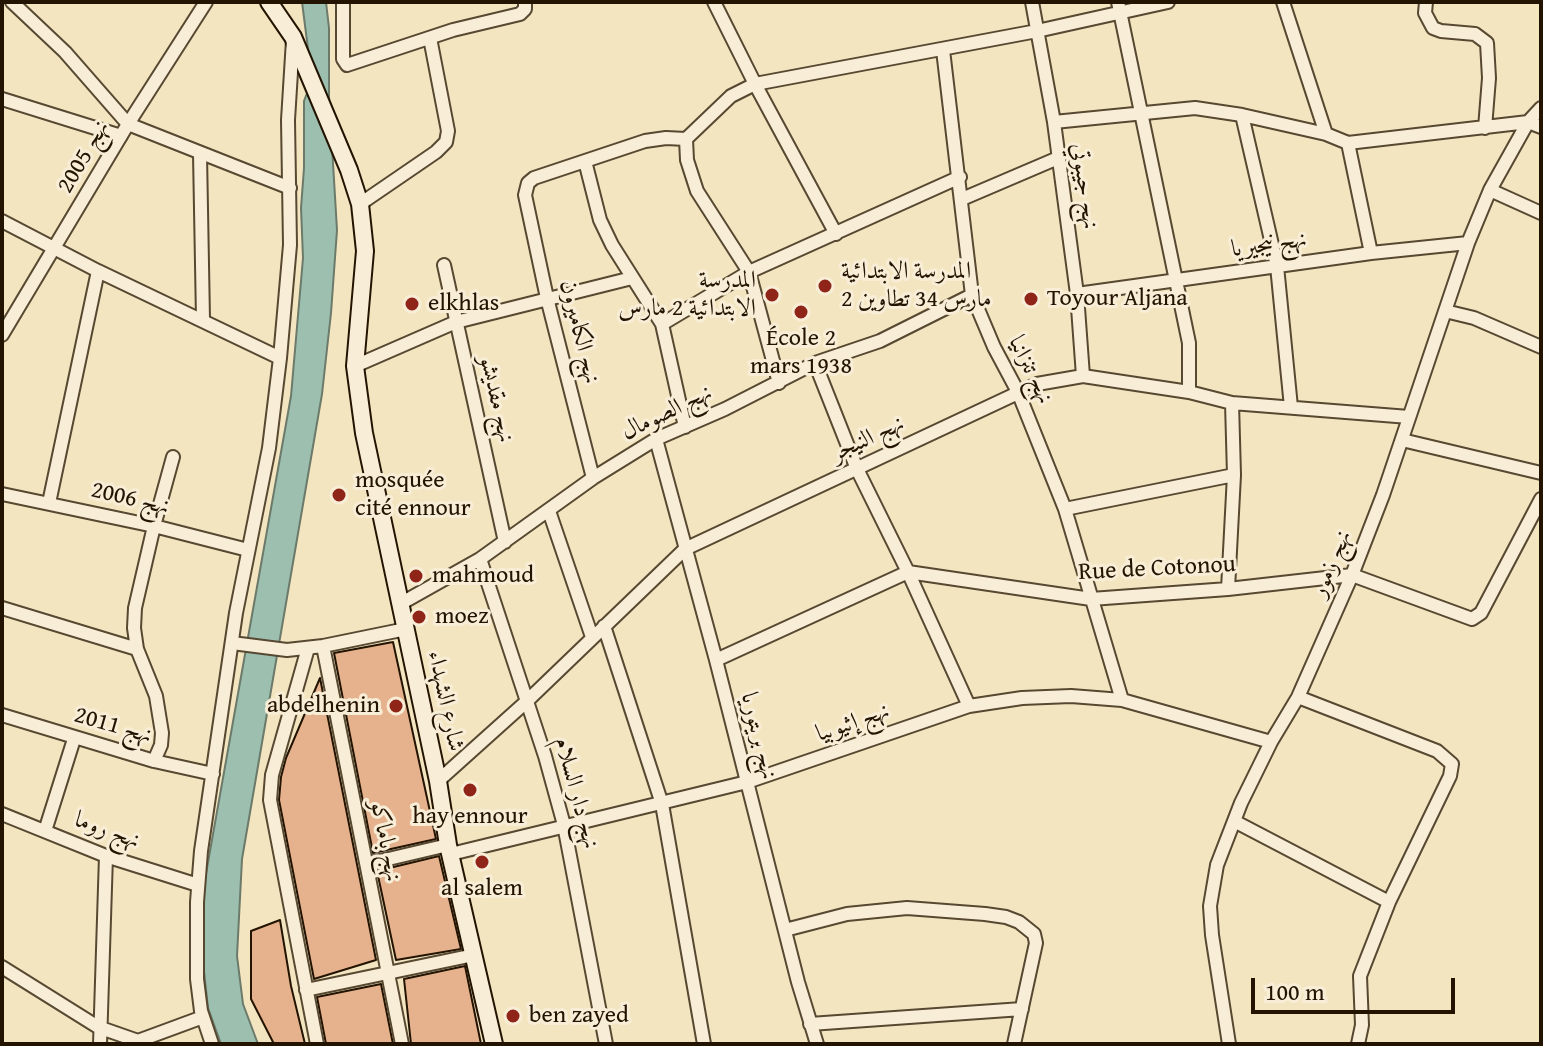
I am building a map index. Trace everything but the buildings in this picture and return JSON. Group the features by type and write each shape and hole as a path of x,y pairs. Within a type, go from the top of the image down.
{"main road":[{"name":"شارع الشهداء","path":"269,2 293,37 349,170 360,204 365,251 355,366 371,475 438,781 449,850 494,1044"}],"street":[{"path":"12,2 65,52 125,130"},
{"name":"نهج 2005","path":"2,335 206,2"},
{"path":"343,2 344,64 351,65 467,26 520,14 525,9 525,2"},
{"path":"714,2 836,234"},
{"name":"نهج جيبوتي","path":"1032,2 1054,122 1077,294 1083,376"},
{"path":"685,427 662,324 600,220 585,161 645,141 686,139 731,96 755,84 1037,31 1119,8 1168,2"},
{"path":"1283,2 1326,134"},
{"path":"1426,2 1425,13 1433,28 1475,34 1487,43 1489,78 1485,128"},
{"path":"1119,8 1189,343 1189,392"},
{"path":"212,1044 203,1017 195,941 198,885 248,550 269,448 280,358 290,245 288,120 293,37"},
{"path":"360,204 446,142 448,131 430,38"},
{"name":"نهج تنزانيا","path":"943,50 972,295 994,347 1018,392 1065,509 1122,700"},
{"path":"2,99 125,130 290,188"},
{"path":"1054,122 1195,108 1326,134 1348,143 1535,125"},
{"name":"نهج زمور","path":"1229,1044 1210,906 1217,865 1234,821 1271,742 1298,697 1352,575 1402,440 1468,243 1490,190 1535,125 1541,108"},
{"path":"1242,115 1277,266 1291,407"},
{"path":"686,139 687,160 697,191 749,272 779,383"},
{"path":"1348,143 1371,253"},
{"path":"200,154 203,319"},
{"path":"962,199 1058,158"},
{"name":"نهج الكاميرون","path":"585,161 534,178 528,183 525,195 547,298 593,478"},
{"path":"662,324 749,272 960,177"},
{"path":"1490,190 1541,213"},
{"path":"2,221 98,271 280,358"},
{"name":"نهج نيجيريا","path":"1077,294 1371,253 1468,243"},
{"name":"نهج مقديشو","path":"444,265 505,542"},
{"path":"49,503 98,271"},
{"path":"355,366 456,322 632,278"},
{"name":"نهج الصومال","path":"400,604 480,559 593,478 656,439 779,383 815,363 880,341 972,295"},
{"path":"1445,311 1474,318 1541,347"},
{"path":"815,363 857,469 969,706"},
{"name":"نهج النيجر","path":"438,781 526,702 685,549 1037,384 1083,376 1189,392 1232,403 1409,417"},
{"path":"1228,589 1234,475 1232,403"},
{"name":"نهج بريتوريا","path":"656,439 817,1044"},
{"path":"1402,440 1541,473"},
{"path":"154,761 161,745 160,720 156,696 137,649 135,608 173,457"},
{"path":"1065,509 1234,475"},
{"name":"نهج 2006","path":"2,494 154,526 248,550"},
{"name":"Rue de Cotonou","path":"908,572 1091,599 1228,589 1352,575 1464,617 1476,617 1541,499"},
{"path":"549,511 592,637"},
{"name":"نهج دار السلام","path":"480,559 564,825 606,1044"},
{"path":"716,660 908,572"},
{"path":"2,608 137,649"},
{"path":"604,626 662,804 704,1044"},
{"path":"235,643 287,650 406,629"},
{"name":"نهج باماكو","path":"323,646 402,1044"},
{"path":"308,648 272,775 270,800 317,1044"},
{"name":"نهج إثيوبيا","path":"367,864 449,850 662,804 747,782 969,706 1022,698 1071,696 1122,700 1271,742"},
{"path":"1298,697 1437,751 1452,764 1450,776 1389,902 1360,976 1362,1032 1358,1044"},
{"name":"نهج 2011","path":"2,715 74,739 213,774"},
{"path":"45,831 74,739"},
{"name":"نهج روما","path":"2,814 106,856 198,885"},
{"path":"1234,821 1389,902"},
{"path":"100,1044 98,1027 106,856"},
{"path":"785,930 847,914 907,908 1006,917 1029,928 1036,943 1014,1044"},
{"path":"306,990 474,955"},
{"path":"2,967 98,1027 118,1036 145,1041 203,1017"},
{"path":"810,1024 1022,1009"}],"shaded area":[{"path":"302,2 326,2 329,28 329,96 337,230 331,313 322,394 242,859 237,956 243,1004 258,1044 221,1044 208,1008 201,944 205,879 291,396 303,258 304,101 312,80"}],"place":[{"name":"المدرسة الابتدائية 2 مارس 34 تطاوين","path":"825,286"},
{"name":"المدرسة الابتدائية 2 مارس","path":"772,295"},
{"name":"Toyour Aljana","path":"1031,299"},
{"name":"elkhlas","path":"412,304"},
{"name":"École 2 mars 1938","path":"801,312"},
{"name":"mosquée cité ennour","path":"339,495"},
{"name":"mahmoud","path":"416,576"},
{"name":"moez","path":"419,617"},
{"name":"abdelhenin","path":"396,706"},
{"name":"hay ennour","path":"470,790"},
{"name":"al salem","path":"482,862"},
{"name":"ben zayed","path":"513,1016"}]}
